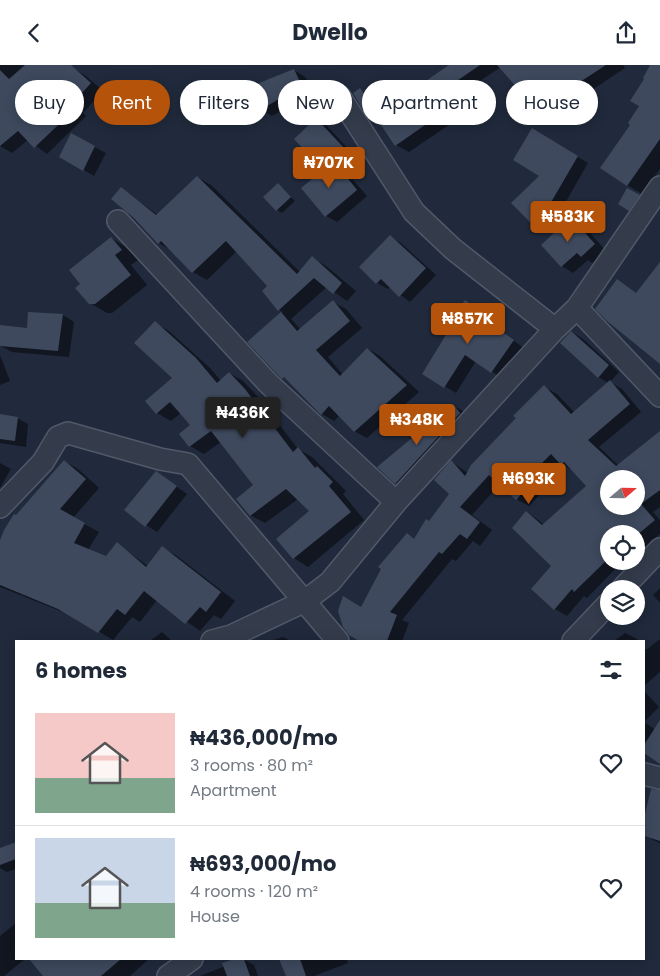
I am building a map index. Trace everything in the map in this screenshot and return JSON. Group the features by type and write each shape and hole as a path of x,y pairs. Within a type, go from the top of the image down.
{"street":[{"path":"352,116 414,212 453,249 555,329"},
{"path":"216,640 231,636 305,601 330,582 396,502 555,329 577,308 660,187"},
{"path":"118,221 268,383 396,502"},
{"path":"577,308 660,396"},
{"path":"0,507 43,462 58,437 68,433 188,465 337,640"},
{"path":"631,580 660,549"},
{"path":"574,640 600,612"},
{"path":"645,774 660,778"},
{"path":"168,976 191,960"}],"building":[{"path":"25,65 71,65 91,83 84,91 84,80 15,80 15,125 58,125 34,148 18,131 0,146 0,70 9,79"},
{"path":"449,65 480,65 458,80 427,80"},
{"path":"497,65 606,65 583,80 510,80"},
{"path":"650,65 660,65 660,139 627,186 600,168 630,125 628,123 639,106 630,101 644,79"},
{"path":"294,69 299,80 278,80 278,100 268,105 266,80"},
{"path":"360,88 362,91 362,108 353,93"},
{"path":"309,125 323,125 345,149 323,170 294,139"},
{"path":"381,125 425,125 395,146"},
{"path":"532,128 578,156 536,228 511,203 539,176 513,160"},
{"path":"71,133 95,146 83,171 59,157"},
{"path":"334,161 357,190 325,217 301,188"},
{"path":"197,176 297,274 312,256 342,283 333,294 314,278 278,311 262,291 267,286 226,241 192,273 161,241 158,244 134,218 111,199 121,187 156,215"},
{"path":"278,183 291,197 276,211 263,197"},
{"path":"627,188 640,195 629,211 618,204"},
{"path":"571,217 595,244 581,257 577,253 561,267 541,245"},
{"path":"390,235 426,268 399,297 381,279 376,284 359,267"},
{"path":"111,237 122,250 115,255 131,275 95,304 89,304 75,288 80,284 69,270"},
{"path":"660,262 660,364 595,309 617,279 636,293"},
{"path":"333,300 350,321 316,350 340,376 367,348 407,385 354,432 329,406 321,415 284,377 282,379 247,342 281,312 297,331"},
{"path":"465,300 490,317 486,321 514,340 491,373 465,355 444,388 422,374 451,326 448,324"},
{"path":"28,312 63,314 58,351 0,346 0,325 27,328"},
{"path":"155,321 196,358 217,383 229,372 245,389 293,452 298,447 315,468 317,466 333,482 329,486 351,512 293,559 276,539 309,511 286,489 250,516 236,499 253,485 211,431 189,447 179,434 190,425 170,402 156,414 145,401 172,378 134,343"},
{"path":"571,331 609,365 598,378 560,343"},
{"path":"610,380 630,404 588,440 616,466 660,431 660,490 645,501 645,470 600,470 600,515 645,515 645,509 655,520 645,528 645,525 600,525 600,567 574,592 572,589 554,610 531,589 551,566 512,528 526,511 542,525 586,486 564,462 561,465 551,454 528,477 533,482 516,500 489,475 460,507 480,522 467,539 460,534 442,554 439,552 390,612 397,615 387,640 357,640 349,635 343,627 338,611 343,596 361,607 381,569 378,567 407,533 414,539 426,519 429,521 449,494 434,480 451,460 465,476 471,465 516,418 513,416 544,385 571,414"},
{"path":"453,404 460,413 395,484 377,467"},
{"path":"0,414 18,417 15,441 0,439"},
{"path":"64,460 86,479 60,509 85,523 74,543 106,556 117,542 146,567 162,546 221,592 206,612 200,607 185,624 144,591 125,615 117,609 98,633 58,609 0,585 0,540 4,530 14,514 16,515"},
{"path":"156,471 177,486 145,527 124,510"},
{"path":"660,720 660,764 645,754 645,743"},
{"path":"651,789 660,790 660,841 645,836 645,814"},
{"path":"15,842 15,859 0,865 0,848"},
{"path":"30,960 120,960 101,976 43,976"},
{"path":"231,960 244,960 250,976 227,976 222,963"},
{"path":"279,960 300,960 306,976 286,976"}]}
